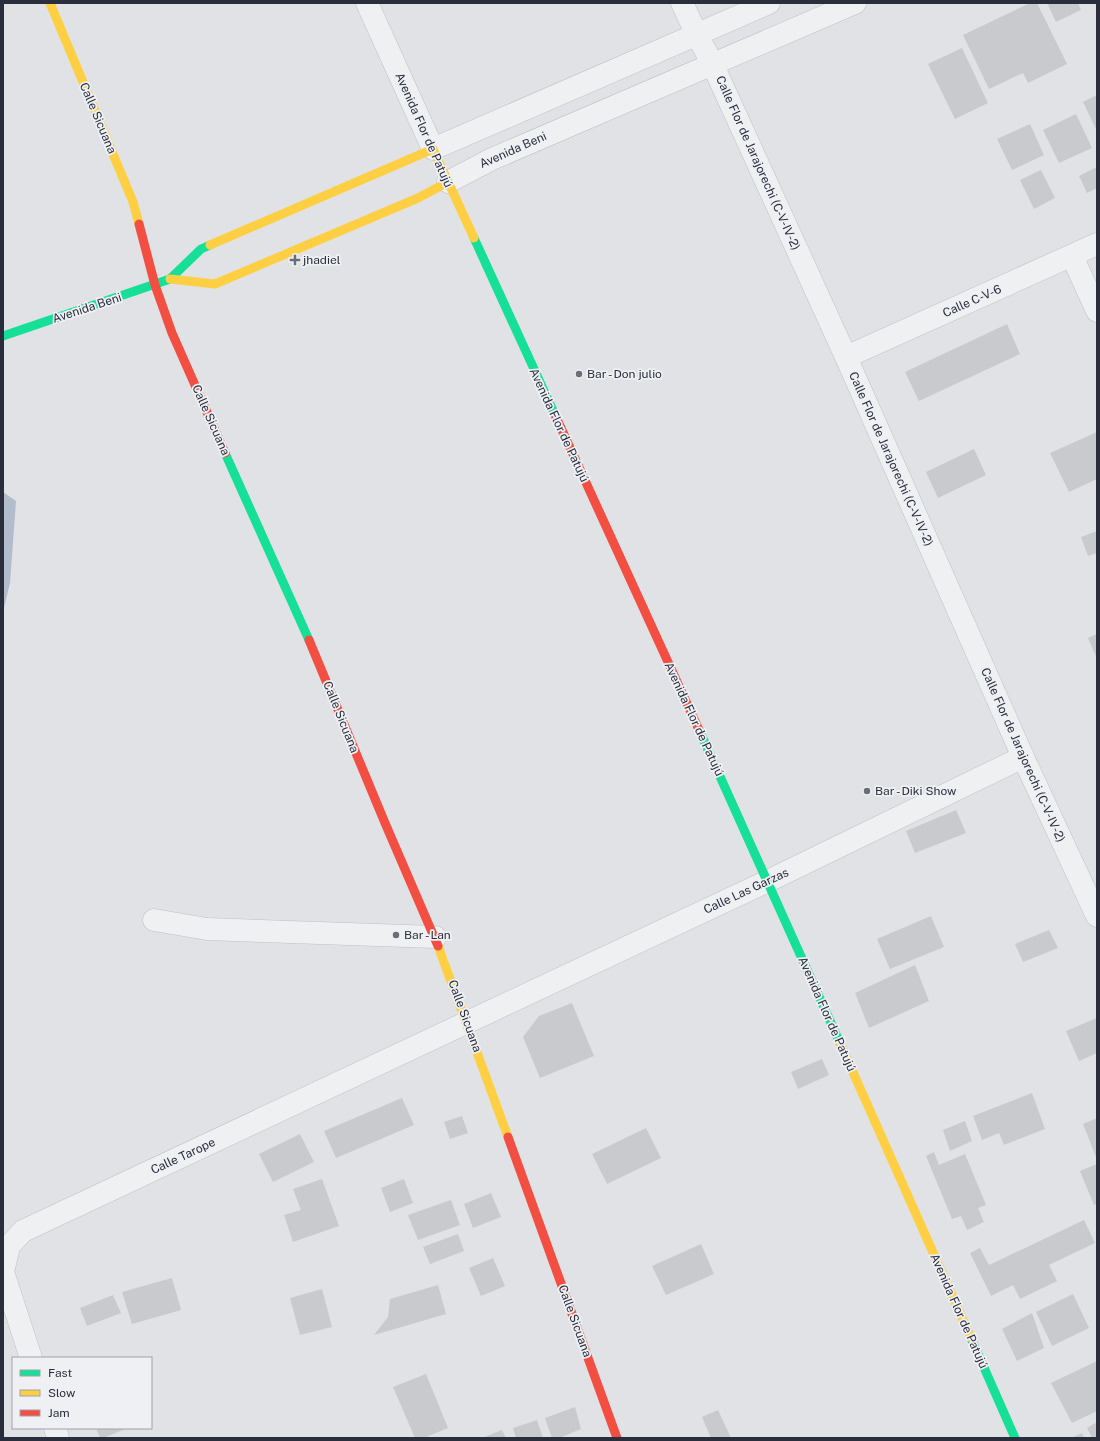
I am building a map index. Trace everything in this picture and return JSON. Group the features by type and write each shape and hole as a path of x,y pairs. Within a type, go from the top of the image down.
{"main road":[{"name":"Calle Sicuana","path":"50,3 133,202 155,285 172,334 316,656 385,823 436,937 616,1438"},
{"name":"Avenida Beni","path":"3,336 170,279 201,249 433,149"},
{"name":"Avenida Flor de Patujú","path":"433,149 768,881 1016,1438"},
{"name":"Avenida Beni","path":"170,279 216,284 418,198 448,182"}],"street":[{"name":"Avenida Flor de Patujú","path":"366,3 433,149"},
{"name":"Calle Flor de Jarajorechi (C-V-IV-2)","path":"682,3 712,63 846,357 1023,757 1097,916"},
{"name":"Avenida Beni","path":"433,149 768,3"},
{"name":"Avenida Beni","path":"448,182 492,158 855,3"},
{"name":"Calle C-V-6","path":"846,357 1097,244"},
{"path":"1072,256 1097,311"},
{"name":"Calle Las Garzas","path":"468,1023 768,881 1023,757"},
{"path":"154,920 207,929 436,937"},
{"name":"Calle Tarope","path":"31,1357 3,1272 9,1246 23,1231 468,1023"}],"water":[{"path":"3,492 16,501 10,583 3,612"}],"building":[{"path":"1030,3 1037,3 1067,64 1028,83 1023,73 989,89 963,35"},
{"path":"1047,3 1078,3 1081,10 1056,22"},
{"path":"962,48 988,103 955,119 928,64"},
{"path":"1097,95 1097,131 1083,102"},
{"path":"1076,114 1092,148 1059,163 1043,130"},
{"path":"1030,124 1044,155 1012,170 997,139"},
{"path":"1097,167 1097,188 1087,193 1079,176"},
{"path":"1041,170 1055,198 1034,209 1020,180"},
{"path":"1007,324 1020,354 919,401 905,372"},
{"path":"1097,432 1097,479 1069,492 1050,453"},
{"path":"974,449 986,475 938,498 926,472"},
{"path":"1097,531 1097,553 1088,556 1081,537"},
{"path":"1097,634 1097,659 1088,638"},
{"path":"956,810 966,833 915,853 906,831"},
{"path":"931,916 944,947 890,969 877,939"},
{"path":"1049,930 1058,948 1023,962 1015,944"},
{"path":"915,965 929,1001 869,1028 855,993"},
{"path":"572,1003 594,1056 540,1078 523,1037 539,1016"},
{"path":"1097,1018 1097,1053 1079,1061 1066,1031"},
{"path":"822,1059 829,1075 798,1089 791,1072"},
{"path":"1032,1093 1045,1129 1004,1145 999,1133 982,1140 973,1116"},
{"path":"402,1098 414,1125 336,1158 324,1131"},
{"path":"462,1116 468,1133 450,1139 444,1122"},
{"path":"1097,1118 1097,1157 1096,1157 1083,1124"},
{"path":"965,1121 972,1141 950,1151 943,1130"},
{"path":"646,1128 661,1158 607,1184 592,1154"},
{"path":"300,1134 314,1162 273,1182 259,1154"},
{"path":"934,1152 939,1165 965,1154 986,1205 978,1208 984,1222 967,1230 961,1216 952,1219 926,1156"},
{"path":"1097,1164 1097,1204 1094,1205 1080,1171"},
{"path":"322,1179 339,1226 293,1242 284,1215 301,1210 293,1189"},
{"path":"404,1179 413,1203 390,1212 381,1188"},
{"path":"491,1193 501,1217 473,1228 464,1204"},
{"path":"451,1200 460,1225 418,1240 408,1215"},
{"path":"1084,1220 1095,1243 1049,1265 1057,1281 1020,1299 1013,1285 991,1296 970,1253 980,1248 989,1265"},
{"path":"458,1234 464,1251 430,1264 423,1247"},
{"path":"701,1244 714,1274 666,1295 652,1266"},
{"path":"493,1258 505,1286 481,1296 469,1268"},
{"path":"172,1278 181,1310 132,1324 122,1292"},
{"path":"438,1285 446,1314 374,1335 388,1317 390,1299"},
{"path":"322,1289 332,1327 300,1335 290,1298"},
{"path":"1073,1294 1089,1328 1052,1346 1036,1312"},
{"path":"113,1295 121,1313 87,1326 80,1308"},
{"path":"1032,1313 1044,1348 1017,1361 1002,1329"},
{"path":"1097,1361 1097,1411 1072,1423 1051,1383"},
{"path":"426,1374 448,1428 424,1438 415,1438 393,1387"},
{"path":"575,1407 581,1429 559,1438 552,1438 545,1418"},
{"path":"718,1410 731,1438 711,1438 702,1417"},
{"path":"537,1420 543,1438 516,1438 513,1428"},
{"path":"1097,1422 1097,1438 1092,1438 1087,1428"},
{"path":"96,1429 126,1429 103,1438 100,1438"},
{"path":"502,1430 506,1438 482,1438"},
{"path":"1082,1433 1084,1438 1071,1438"}],"traffic: fast":[{"path":"474,238 556,417"},
{"path":"3,336 170,279 201,249 210,245"},
{"path":"225,453 309,640"},
{"path":"700,732 840,1043"},
{"path":"971,1338 1015,1438"}],"traffic: slow":[{"path":"50,3 133,202 139,224"},
{"path":"210,245 433,149 474,238"},
{"path":"170,279 215,284 418,198 448,182"},
{"path":"438,946 508,1137"},
{"path":"840,1043 971,1338"}],"traffic: jam":[{"path":"139,224 155,285 172,333 225,453"},
{"path":"556,417 700,732"},
{"path":"309,640 438,946"},
{"path":"508,1137 617,1438"}],"place":[{"name":"jhadiel","path":"295,260"},
{"name":"Bar - Don julio","path":"579,374"},
{"name":"Bar - Diki Show","path":"867,791"},
{"name":"Bar - Lan","path":"396,935"}]}
